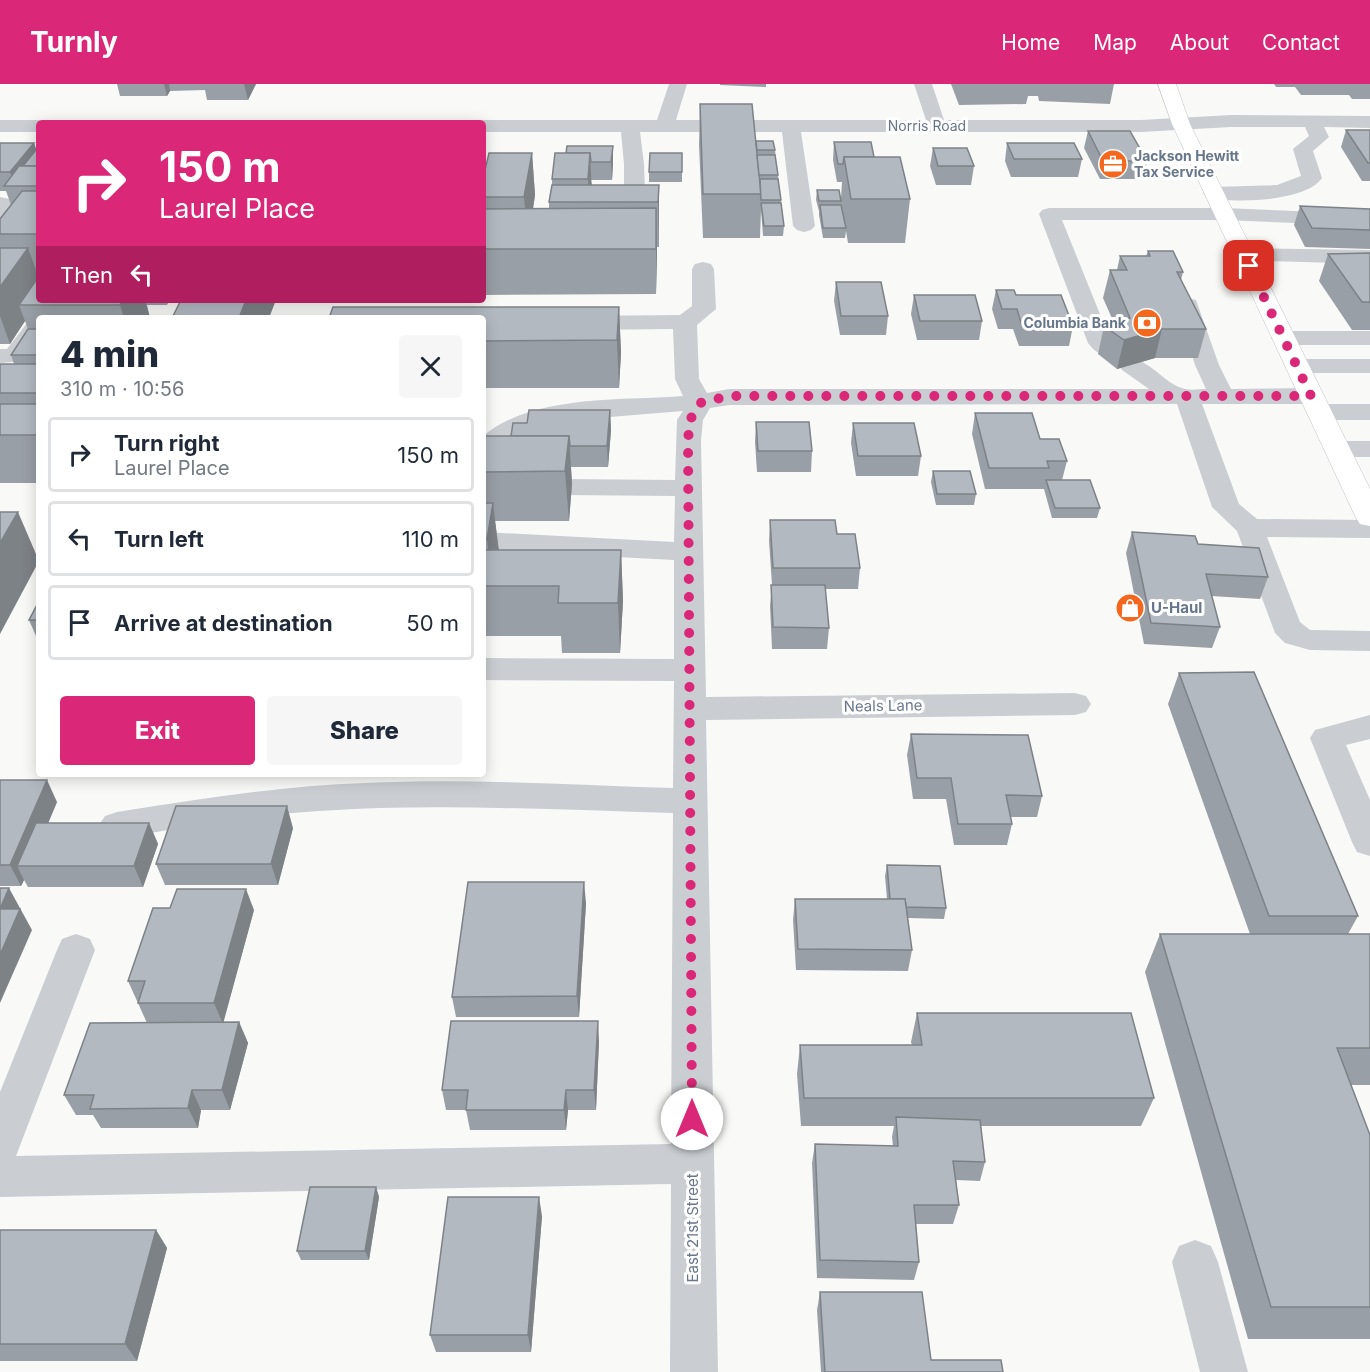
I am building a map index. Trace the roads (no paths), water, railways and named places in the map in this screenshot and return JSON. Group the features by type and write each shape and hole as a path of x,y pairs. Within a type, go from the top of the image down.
{"main road":[{"path":"1167,84 1181,124 1213,193 1370,518"}],"street":[{"path":"665,126 678,84"},
{"path":"923,84 937,126"},
{"name":"Norris Road","path":"486,126 1141,126 1231,121 1370,122"},
{"path":"1213,193 1286,190 1303,185 1312,178 1303,149 1319,137 1312,122"},
{"path":"0,126 36,126"},
{"path":"630,126 634,164 635,222"},
{"path":"790,126 804,226"},
{"path":"1110,350 1100,343 1049,214 1224,214 1370,220"},
{"path":"1243,255 1370,257"},
{"path":"554,323 685,322 704,309 703,269"},
{"path":"1254,277 1370,275"},
{"path":"1180,285 1207,365 1222,396"},
{"path":"685,322 687,379 700,403"},
{"path":"0,356 14,356 36,327"},
{"path":"1283,338 1370,338"},
{"path":"1131,365 1181,396 1226,507 1250,528 1286,626 1296,636 1310,640 1370,641"},
{"path":"1297,366 1370,366"},
{"path":"688,488 563,487 490,464 506,431 546,417 588,408 700,403 729,396 1222,396 1315,404 1370,412"},
{"name":"East 21st Street","path":"694,1372 688,488 690,420 700,403"},
{"path":"1337,449 1370,449"},
{"path":"1250,528 1370,529"},
{"path":"486,541 689,552"},
{"path":"486,669 690,670"},
{"name":"Neals Lane","path":"690,709 1075,704"},
{"path":"1370,727 1327,738 1370,842"},
{"path":"117,825 242,806 319,798 429,795 691,801"},
{"path":"0,1145 76,950"},
{"path":"0,1177 692,1164"},
{"path":"1195,1262 1224,1372"}],"place":[{"name":"Jackson Hewitt Tax Service","path":"1113,164"},
{"name":"Columbia Bank","path":"1147,323"},
{"name":"U-Haul","path":"1130,608"}]}
